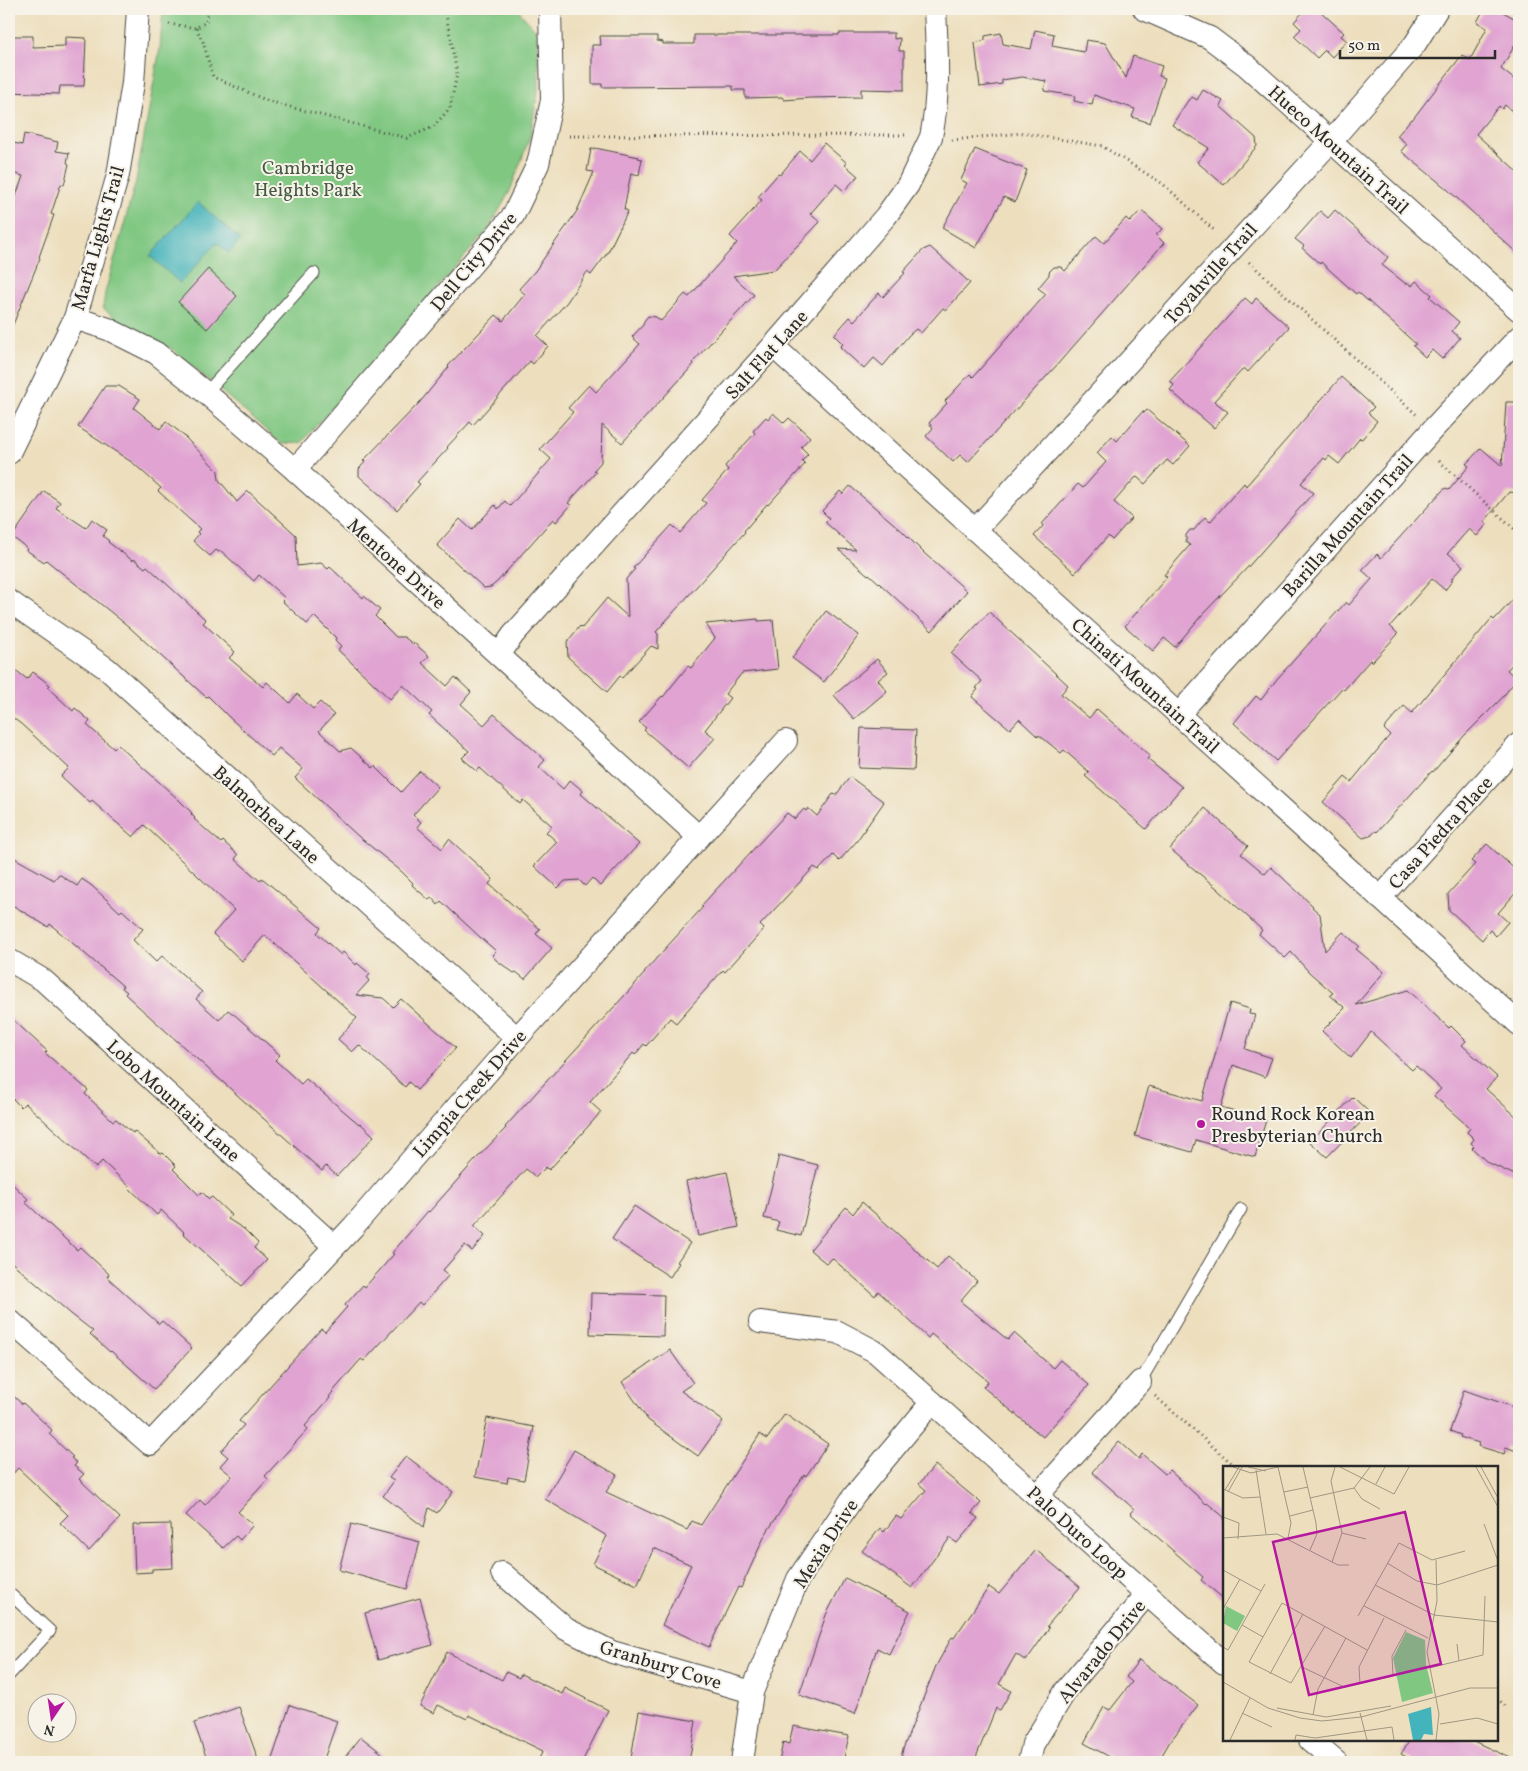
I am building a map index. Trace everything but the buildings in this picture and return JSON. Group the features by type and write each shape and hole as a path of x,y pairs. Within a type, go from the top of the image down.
{"street":[{"name":"Marfa Lights Trail","path":"9,453 75,318 118,175 133,84 138,9"},
{"name":"Dell City Drive","path":"295,470 513,216 538,164 552,100 550,9"},
{"name":"Salt Flat Lane","path":"499,655 513,635 773,346 886,216 908,185 931,137 938,85 935,9"},
{"name":"Hueco Mountain Trail","path":"1144,9 1210,38 1247,66 1519,310"},
{"name":"Toyahville Trail","path":"975,530 1330,142 1415,44 1437,9"},
{"name":"Mentone Drive","path":"75,318 108,329 156,353 206,393 295,470 699,837"},
{"name":"Barilla Mountain Trail","path":"1178,715 1432,429 1519,338"},
{"name":"Chinati Mountain Trail","path":"773,346 1519,1024"},
{"name":"Balmorhea Lane","path":"9,602 106,668 517,1038"},
{"name":"Limpia Creek Drive","path":"9,1320 150,1444 334,1246 517,1038 786,741"},
{"name":"Casa Piedra Place","path":"1380,898 1519,744"},
{"name":"Lobo Mountain Lane","path":"9,960 42,980 334,1246"},
{"name":"Palo Duro Loop","path":"760,1322 838,1332 876,1352 1223,1662"},
{"path":"1038,1495 1140,1382"},
{"name":"Mexia Drive","path":"742,1762 752,1692 798,1579 854,1496 932,1402"},
{"name":"Granbury Cove","path":"502,1573 566,1629 612,1652 752,1692"},
{"name":"Alvarado Drive","path":"1029,1762 1033,1744 1066,1690 1147,1594"},
{"path":"1311,1741 1336,1762"}],"lane":[{"path":"206,393 314,272"},
{"path":"1140,1382 1241,1209"},
{"path":"9,1593 50,1631 9,1675"}],"path":[{"path":"169,24 196,28 206,22 208,9"},
{"path":"196,28 203,42 213,77 268,101 406,138 433,127 450,108 457,74 445,9"},
{"path":"951,140 1022,133 1102,146 1163,184 1215,231"},
{"path":"569,136 908,135"},
{"path":"1248,262 1421,418"},
{"path":"1440,461 1519,533"},
{"path":"1140,1382 1235,1466"},
{"path":"1498,1699 1506,1706"}],"green space":[{"name":"Cambridge Heights Park","path":"163,9 518,9 537,32 539,85 530,137 510,191 488,230 301,443 282,444 175,351 115,318 103,308 105,293 136,181 160,48"}],"water":[{"path":"198,202 240,240 229,253 217,243 180,283 150,256"}],"place":[{"name":"Round Rock Korean Presbyterian Church","path":"1201,1124"}]}
